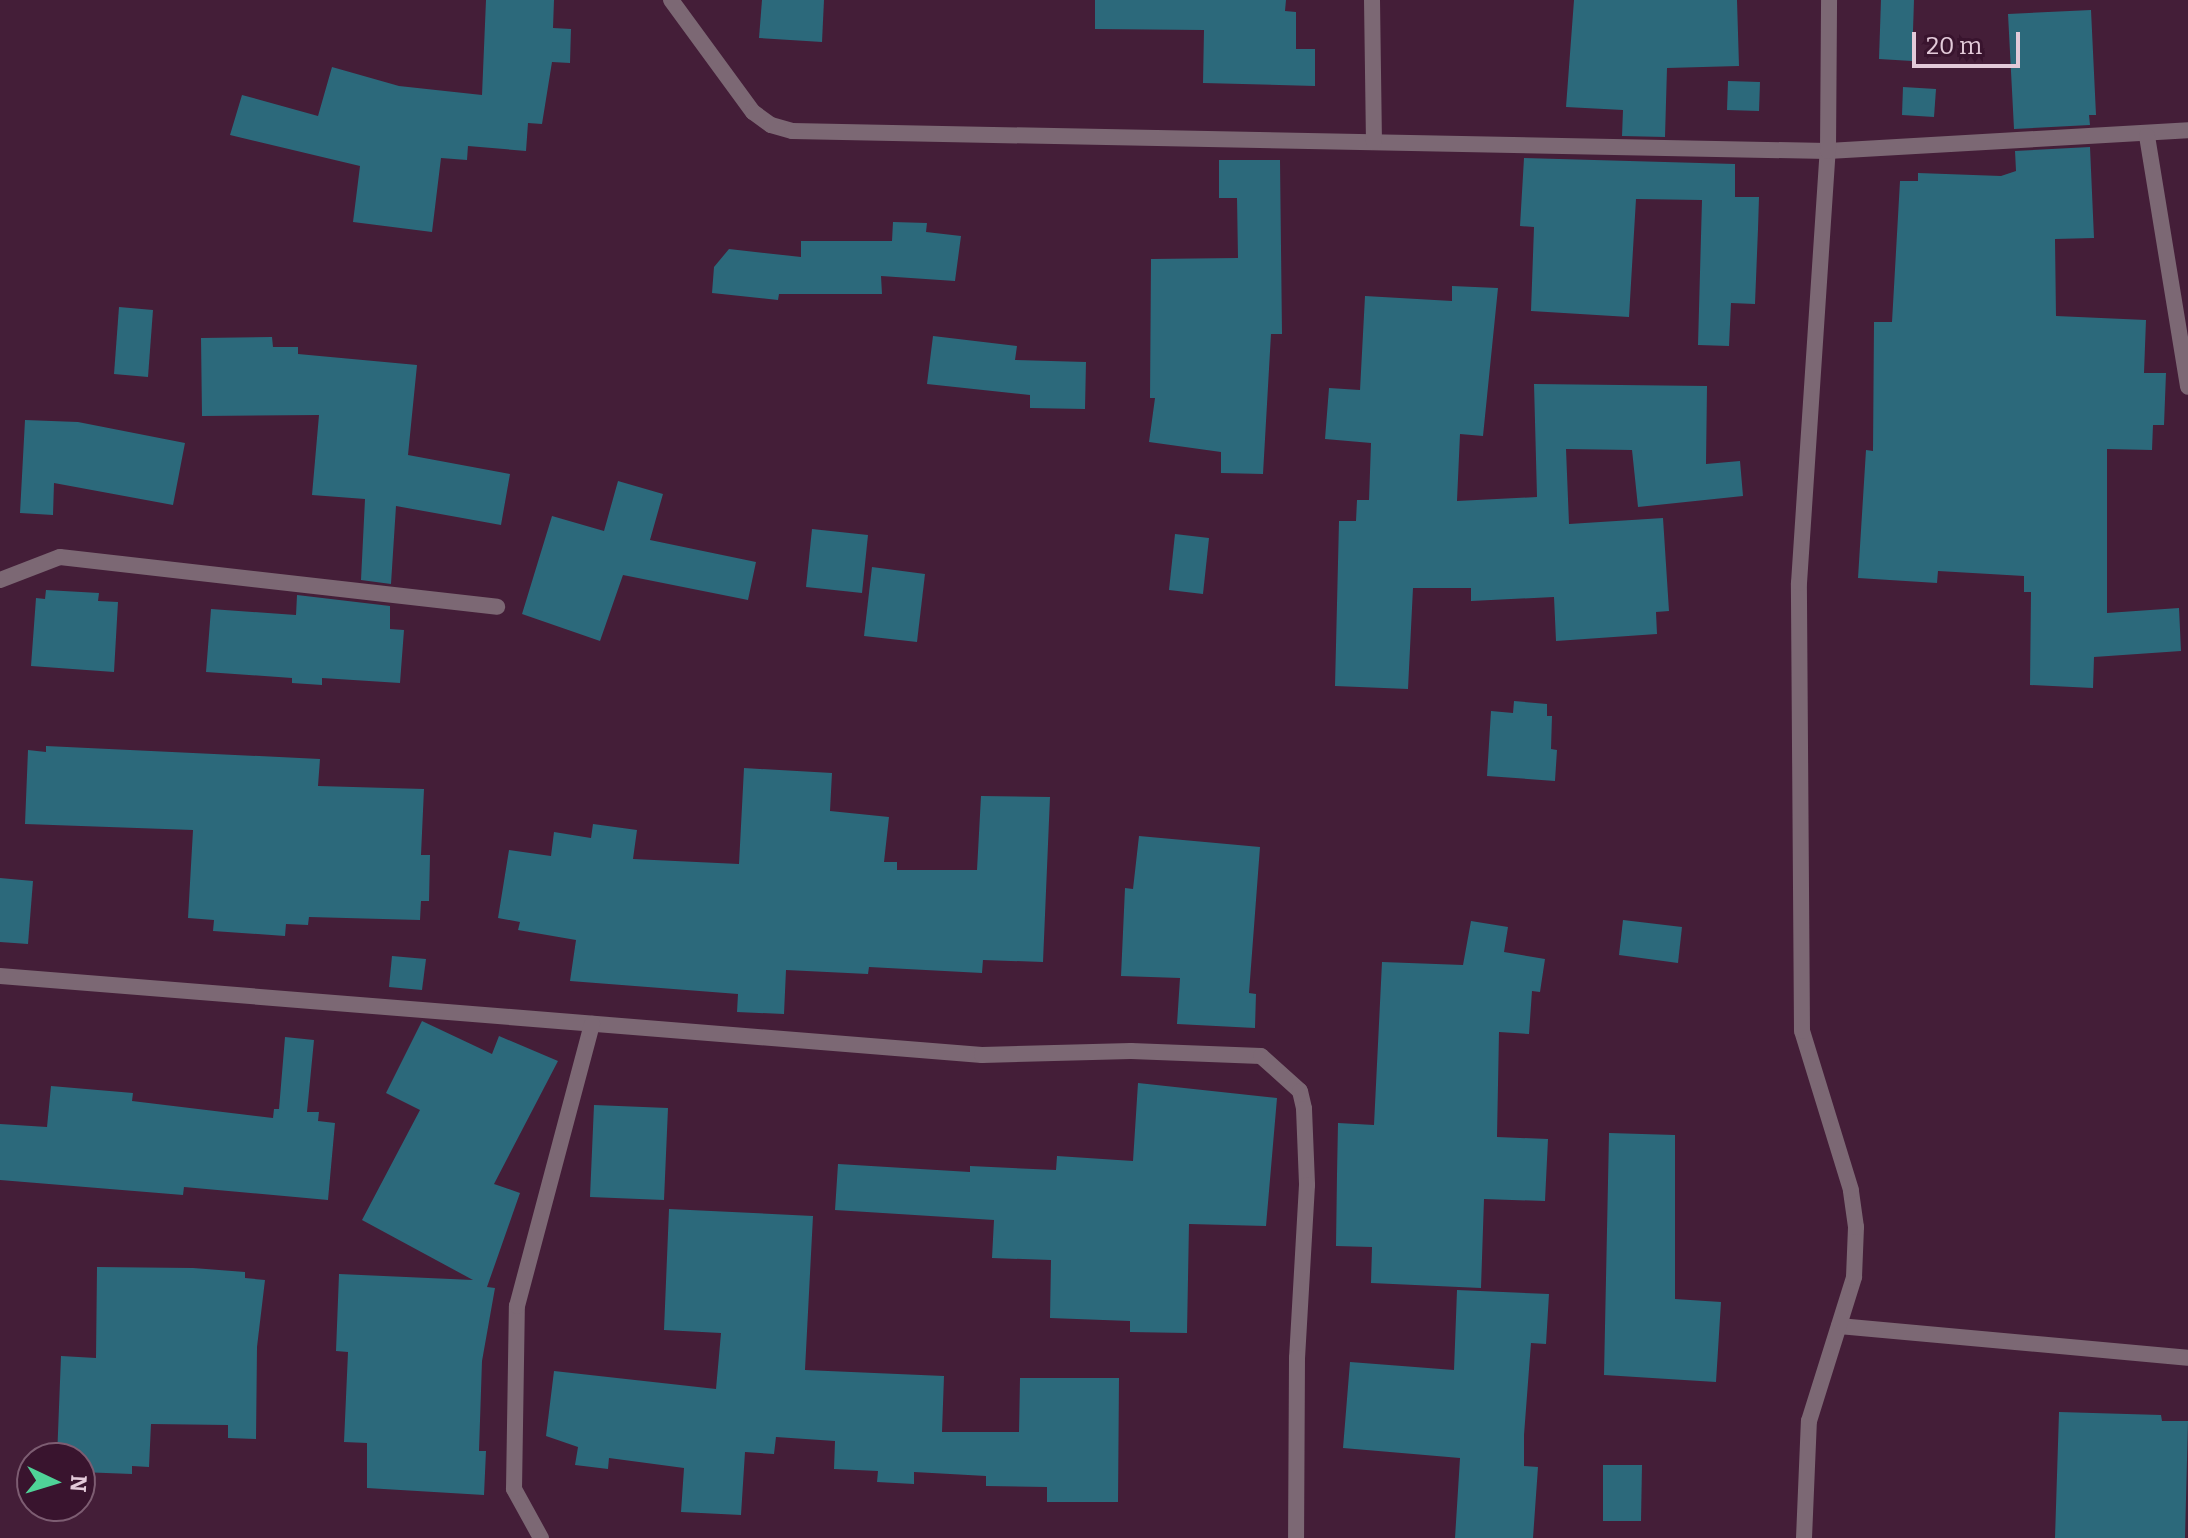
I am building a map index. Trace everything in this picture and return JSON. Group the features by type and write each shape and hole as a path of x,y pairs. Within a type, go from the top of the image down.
{"street":[{"path":"671,0 753,112 792,131 1828,151 2147,136 2188,130"},
{"path":"1372,0 1374,142"},
{"path":"1804,1538 1809,1421 1854,1277 1855,1215 1802,1031 1799,583 1828,151 1829,0"},
{"path":"2147,136 2188,387"},
{"path":"0,580 60,557 497,607"},
{"path":"0,976 982,1055 1131,1051 1261,1056 1276,1065 1300,1091 1304,1109 1307,1185 1297,1358 1296,1538"},
{"path":"541,1538 514,1489 517,1306 592,1024"},
{"path":"1839,1326 2188,1358"}],"building":[{"path":"486,0 554,0 553,28 571,29 570,63 552,62 542,124 528,123 526,151 468,146 467,160 441,158 432,232 353,222 360,166 230,135 242,95 318,116 332,67 399,86 482,95"},
{"path":"762,0 824,0 822,42 759,38"},
{"path":"1095,0 1286,0 1285,11 1296,12 1296,49 1315,49 1315,86 1203,83 1204,30 1095,29"},
{"path":"1574,0 1737,0 1739,66 1667,68 1665,137 1622,136 1623,110 1566,107"},
{"path":"1881,0 1914,0 1912,61 1879,59"},
{"path":"2091,10 2096,115 2089,115 2090,125 2014,129 2008,14"},
{"path":"1728,81 1760,82 1759,111 1727,110"},
{"path":"1903,87 1936,89 1934,117 1902,115"},
{"path":"2090,147 2094,238 2055,239 2056,316 2146,320 2144,373 2166,373 2164,425 2153,425 2152,450 2107,449 2107,613 2179,608 2181,651 2094,657 2093,688 2030,685 2031,592 2024,592 2024,576 1938,571 1937,583 1858,578 1866,450 1873,451 1874,322 1892,322 1900,181 1918,181 1918,173 2001,176 2016,171 2015,151"},
{"path":"1524,158 1735,164 1735,197 1759,197 1758,229 1755,304 1731,303 1729,346 1698,345 1702,200 1636,199 1629,317 1531,311 1534,227 1520,226"},
{"path":"1219,160 1280,160 1282,334 1271,334 1263,474 1221,473 1221,452 1149,442 1155,398 1150,398 1151,259 1238,258 1237,198 1219,198"},
{"path":"893,222 927,223 926,232 961,236 955,281 881,276 882,294 779,294 778,300 712,293 714,267 729,249 801,257 801,241 892,241"},
{"path":"1452,286 1498,288 1483,436 1460,434 1457,501 1537,497 1534,384 1707,386 1706,464 1740,461 1743,496 1638,507 1632,450 1566,449 1569,524 1663,518 1669,611 1656,612 1657,634 1556,641 1554,597 1471,601 1471,588 1413,588 1408,689 1335,686 1339,521 1356,521 1357,500 1369,500 1371,443 1325,439 1329,388 1360,390 1365,296 1452,301"},
{"path":"119,307 153,310 148,377 114,374"},
{"path":"933,336 1017,346 1015,360 1086,362 1085,409 1030,408 1030,395 927,384"},
{"path":"272,337 273,347 298,347 298,354 417,365 408,455 510,474 501,525 396,506 391,584 361,580 365,499 312,495 319,415 202,416 201,338"},
{"path":"25,420 78,422 185,443 173,505 54,483 53,515 20,513"},
{"path":"618,481 663,494 650,540 756,562 748,600 623,575 600,641 522,614 552,516 604,531"},
{"path":"812,529 868,535 862,593 806,587"},
{"path":"1175,534 1209,538 1203,594 1169,590"},
{"path":"872,567 925,574 917,642 864,636"},
{"path":"46,590 99,593 98,601 118,602 114,672 31,666 36,598 45,599"},
{"path":"297,595 390,606 390,629 404,630 400,683 322,678 322,685 292,683 292,678 206,672 211,609 296,615"},
{"path":"1514,701 1547,704 1547,716 1552,716 1551,749 1557,750 1555,781 1487,776 1491,711 1513,713"},
{"path":"46,746 320,759 318,786 424,789 421,855 430,855 429,901 421,901 420,920 309,917 308,925 286,924 285,936 213,931 214,920 188,918 193,830 25,824 28,750 46,752"},
{"path":"744,768 832,773 830,811 889,817 884,862 897,862 897,870 977,870 981,796 1050,797 1043,962 983,960 982,973 869,967 868,974 786,970 784,1014 737,1012 738,994 570,981 576,940 518,930 520,922 498,918 509,850 551,856 554,832 591,838 593,824 637,830 633,859 739,864"},
{"path":"1139,836 1260,847 1249,993 1256,994 1255,1028 1177,1024 1180,978 1121,976 1125,888 1133,889"},
{"path":"0,878 33,881 28,944 0,942"},
{"path":"1623,920 1682,927 1678,963 1619,955"},
{"path":"1471,921 1508,927 1504,952 1545,959 1540,992 1532,991 1529,1034 1499,1032 1497,1137 1548,1139 1545,1201 1484,1199 1481,1288 1371,1283 1372,1247 1336,1246 1338,1123 1374,1125 1382,962 1463,965"},
{"path":"392,956 426,959 422,990 389,987"},
{"path":"422,1021 492,1054 499,1036 558,1061 494,1184 520,1193 487,1287 495,1288 482,1361 479,1451 486,1451 484,1495 367,1488 367,1443 344,1442 348,1352 336,1351 339,1274 473,1280 362,1220 420,1110 386,1093"},
{"path":"285,1037 314,1040 307,1112 319,1112 318,1121 335,1123 328,1200 184,1187 183,1195 0,1180 0,1124 47,1127 51,1086 133,1093 132,1101 273,1118 274,1109 279,1109"},
{"path":"1138,1083 1277,1098 1266,1226 1189,1224 1187,1333 1130,1332 1130,1321 1050,1318 1051,1260 992,1258 994,1220 835,1210 838,1164 970,1172 970,1166 1056,1170 1057,1156 1133,1161"},
{"path":"594,1105 668,1108 664,1200 590,1197"},
{"path":"1609,1133 1675,1135 1675,1299 1721,1302 1716,1382 1604,1375"},
{"path":"669,1209 813,1216 805,1370 944,1376 942,1432 1019,1432 1020,1378 1119,1378 1118,1502 1047,1502 1047,1487 986,1486 986,1476 914,1472 914,1484 877,1482 878,1471 834,1469 835,1441 776,1437 774,1454 745,1452 741,1515 681,1512 684,1468 609,1458 608,1469 575,1465 578,1447 546,1436 554,1371 716,1389 721,1333 664,1330"},
{"path":"97,1267 245,1272 245,1278 265,1280 257,1347 256,1439 228,1438 228,1425 151,1424 149,1467 132,1466 132,1474 96,1473 96,1442 58,1442 61,1356 96,1358"},
{"path":"1457,1290 1549,1294 1546,1344 1531,1343 1524,1435 1524,1466 1538,1467 1533,1538 1455,1538 1460,1458 1343,1448 1350,1362 1454,1370"},
{"path":"2059,1412 2161,1415 2162,1421 2188,1421 2185,1538 2055,1538"},
{"path":"1603,1465 1642,1465 1641,1521 1603,1521"}]}
